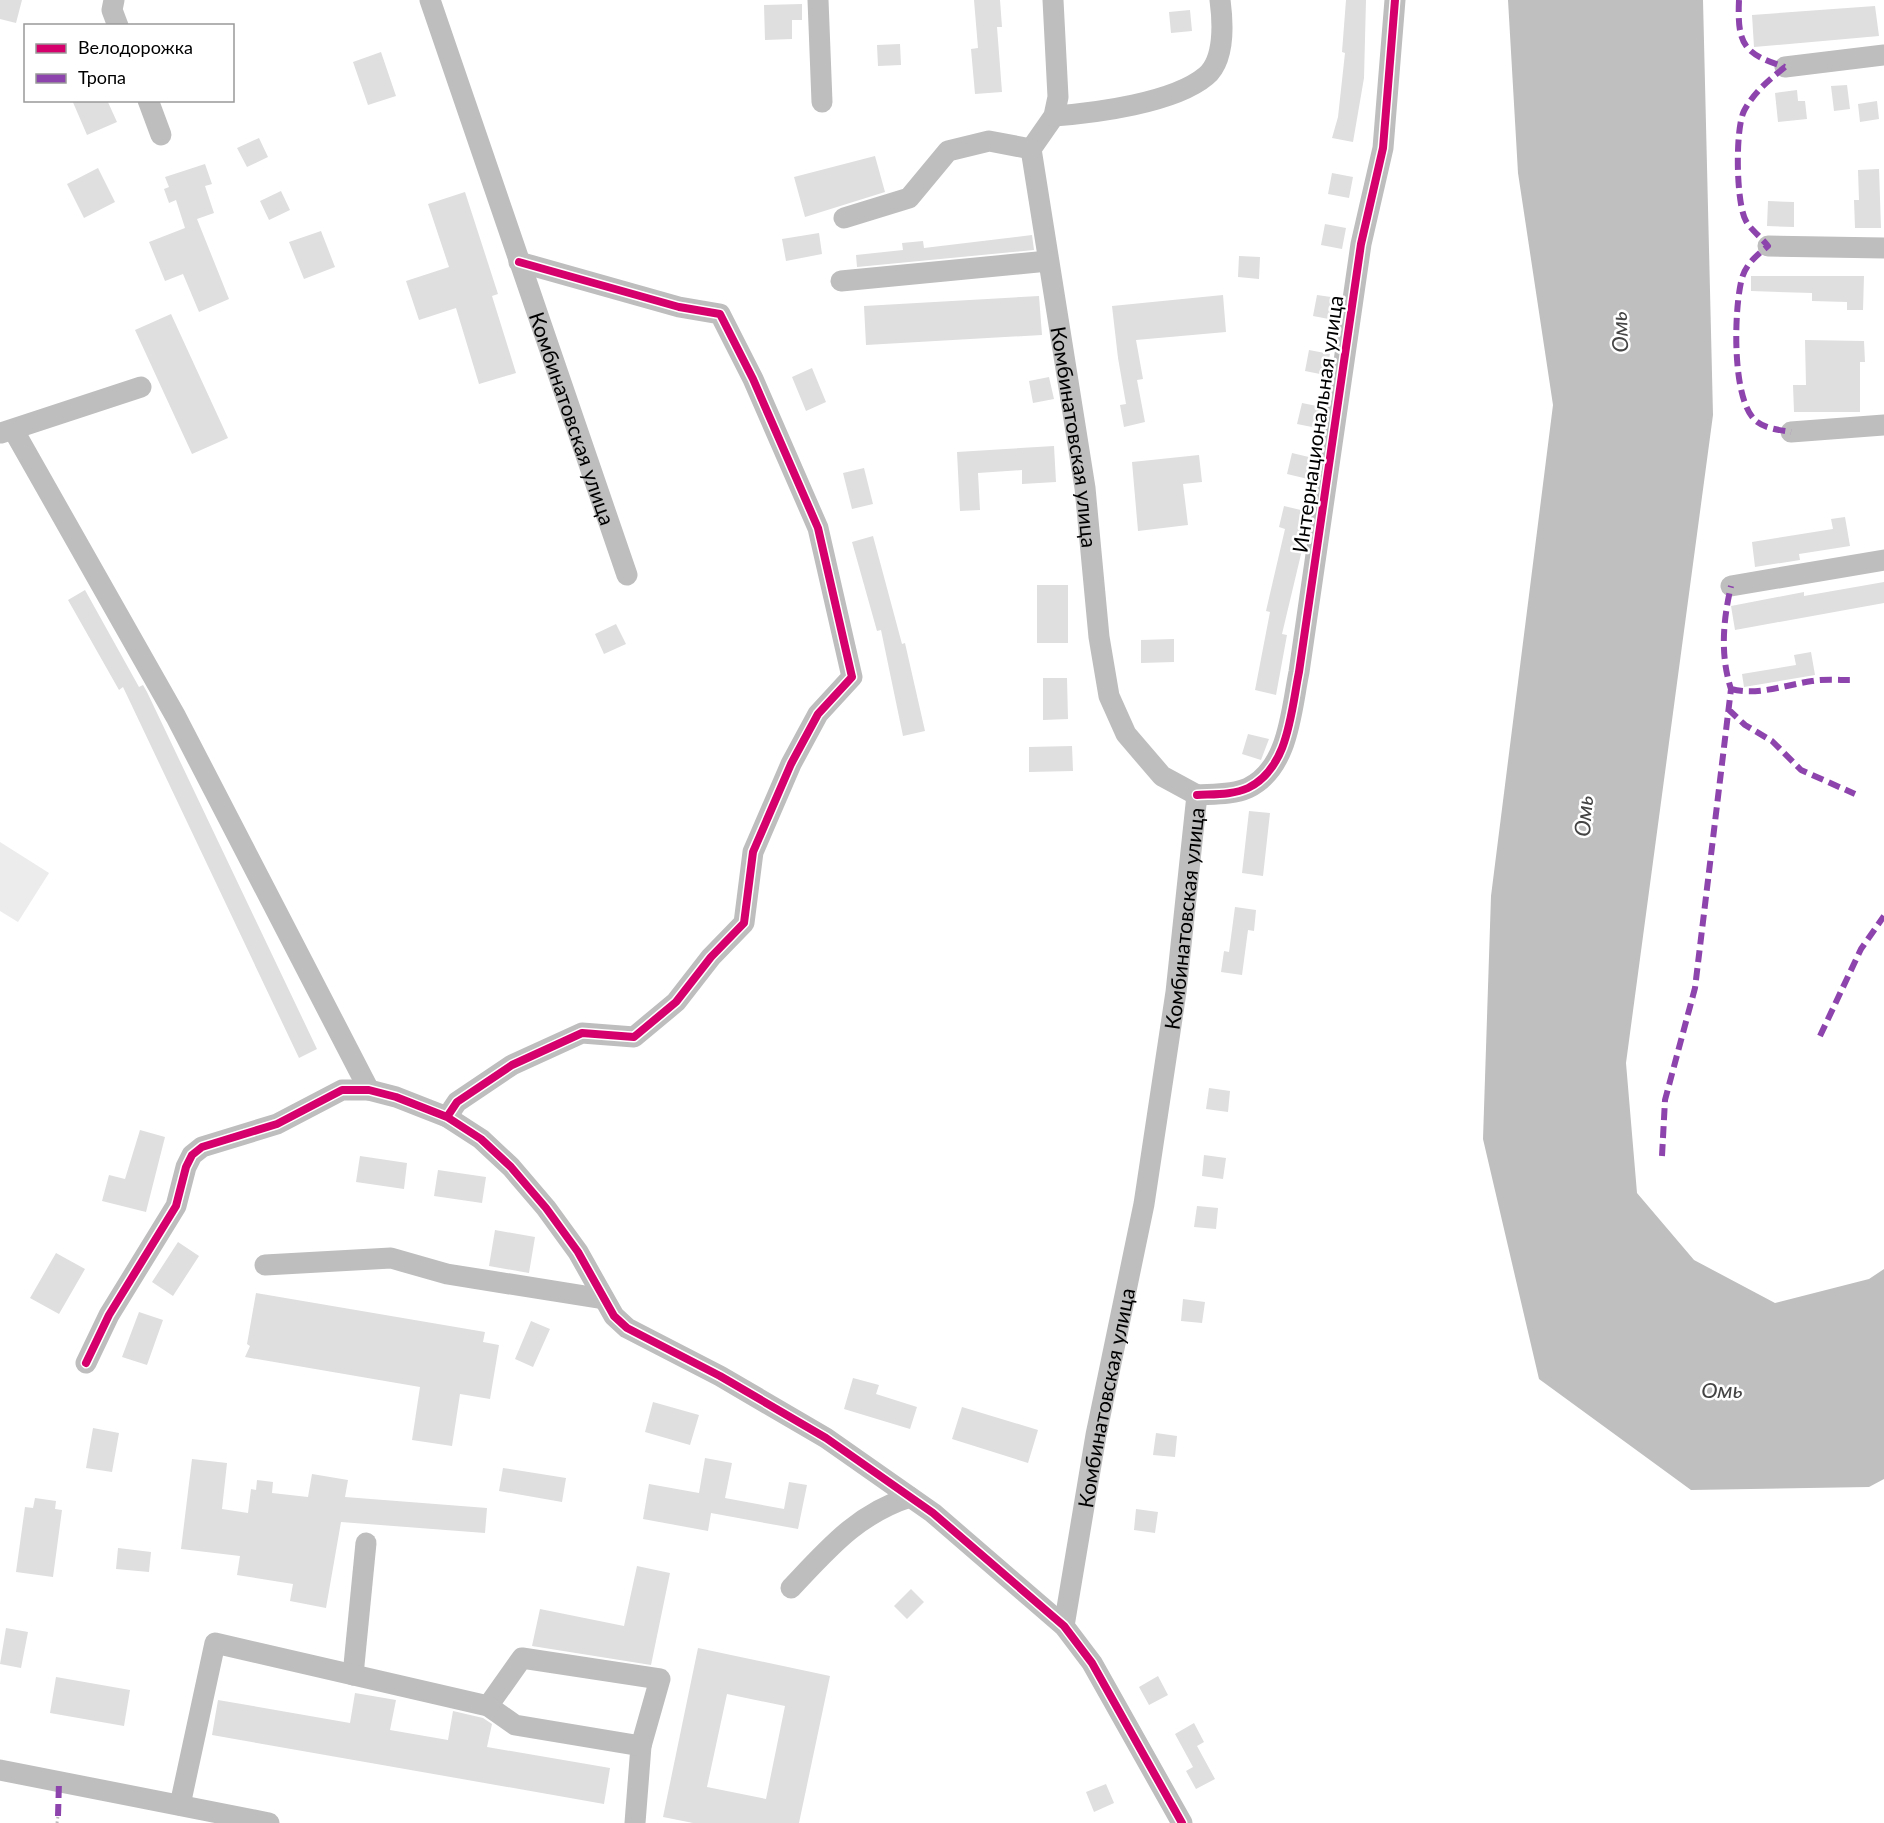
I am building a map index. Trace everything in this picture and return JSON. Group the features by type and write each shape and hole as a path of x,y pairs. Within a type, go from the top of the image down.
{"street":[{"path":"114,0 112,10 117,24"},
{"name":"Комбинатовская улица","path":"430,0 627,575"},
{"path":"818,0 822,102"},
{"path":"843,218 909,198 948,151 990,141 1031,149 1054,116 1058,97 1053,0"},
{"path":"1054,116 1094,113 1139,103 1179,90 1207,75 1218,56 1220,0"},
{"name":"Интернациональная улица","path":"1197,795 1248,788 1271,771 1285,740 1299,672 1361,244 1383,148 1395,0"},
{"path":"1785,67 1884,55"},
{"path":"149,102 161,135"},
{"name":"Комбинатовская улица","path":"1031,149 1085,488 1099,637 1109,696 1126,734 1162,776 1197,795 1176,992 1144,1204 1096,1435 1064,1626"},
{"path":"1768,246 1884,248"},
{"path":"841,282 1048,261"},
{"path":"447,1117 457,1102 512,1065 582,1033 634,1037 676,1002 711,957 744,923 753,852 791,764 818,714 852,677 818,528 753,379 720,314 679,307 519,262"},
{"path":"141,387 7,432 176,717 369,1090"},
{"path":"1791,432 1884,425"},
{"path":"1731,586 1884,560"},
{"path":"86,1363 109,1316 176,1206 186,1167 192,1155 202,1147 251,1134 277,1124 342,1090 369,1090 447,1117 481,1139 511,1167 578,1252 604,1299 627,1328 720,1376 826,1438 933,1513 1064,1626 1092,1663 1182,1823"},
{"path":"265,1265 391,1258 447,1274 604,1299"},
{"path":"791,1588 835,1542 863,1518 886,1505 910,1497"},
{"path":"353,1675 366,1543"},
{"path":"180,1805 215,1643 488,1707 515,1725 641,1746"},
{"path":"488,1707 522,1658 660,1679 641,1746 635,1823"},
{"path":"0,1770 180,1805 242,1820 269,1823"}],"path":[{"path":"57,1823 58,1816"}],"shaded area":[{"path":"0,842 49,873 18,922 0,911"}],"water":[{"name":"Омь","path":"1508,0 1703,0 1713,415 1626,1063 1637,1193 1694,1260 1775,1303 1869,1279 1884,1269 1884,1479 1869,1487 1691,1490 1539,1379 1483,1139 1491,896 1553,405 1518,173"}],"building":[{"path":"0,0 22,0 16,23 0,19"},
{"path":"974,0 1000,0 1002,27 997,27 1002,92 975,94 971,49 978,48"},
{"path":"1346,0 1366,0 1364,78 1353,142 1332,138 1338,117 1345,53 1342,52"},
{"path":"802,4 802,20 792,20 792,39 765,40 764,5"},
{"path":"1875,6 1879,36 1754,47 1752,15"},
{"path":"1190,10 1192,31 1171,33 1169,12"},
{"path":"900,44 901,65 878,66 877,45"},
{"path":"381,52 396,96 368,105 353,62"},
{"path":"1847,85 1850,109 1834,111 1831,86"},
{"path":"1797,90 1798,101 1805,101 1807,119 1778,122 1775,93"},
{"path":"1877,101 1879,119 1860,122 1858,104"},
{"path":"73,102 108,102 117,122 87,135"},
{"path":"259,138 268,157 247,167 237,148"},
{"path":"875,156 885,192 805,217 794,177"},
{"path":"205,164 212,184 205,186 214,213 197,219 229,299 199,312 183,274 165,281 149,242 185,228 176,200 169,203 164,189 169,187 165,177"},
{"path":"98,168 115,202 84,218 67,184"},
{"path":"1879,169 1881,228 1855,228 1854,200 1859,200 1858,170"},
{"path":"1332,173 1353,177 1349,198 1328,194"},
{"path":"281,191 290,210 269,220 260,201"},
{"path":"465,192 498,294 492,296 516,373 479,384 456,308 419,320 406,281 449,267 428,204"},
{"path":"1768,201 1794,202 1794,227 1767,226"},
{"path":"1325,224 1346,228 1342,249 1321,245"},
{"path":"321,231 335,267 304,279 289,242"},
{"path":"819,233 822,254 786,261 782,239"},
{"path":"1032,235 1034,250 857,267 856,255 903,250 902,243 923,241 924,248"},
{"path":"1239,256 1260,257 1259,279 1238,277"},
{"path":"1751,276 1864,276 1863,310 1847,310 1847,302 1812,301 1812,293 1751,291"},
{"path":"1223,295 1226,332 1136,340 1143,379 1137,380 1145,422 1124,427 1120,405 1126,404 1112,306"},
{"path":"1317,295 1338,298 1334,320 1313,316"},
{"path":"1039,296 1042,335 866,345 864,306"},
{"path":"171,314 228,438 192,454 135,330"},
{"path":"1805,340 1864,341 1865,362 1860,362 1860,412 1794,412 1793,385 1806,385"},
{"path":"1309,350 1330,354 1325,375 1305,371"},
{"path":"812,368 826,402 806,411 792,377"},
{"path":"1049,377 1054,399 1033,403 1029,381"},
{"path":"1302,403 1322,407 1317,428 1297,424"},
{"path":"1054,446 1056,482 1022,484 1022,470 978,473 980,510 960,511 957,452"},
{"path":"1292,453 1313,458 1308,479 1287,474"},
{"path":"1199,455 1202,482 1183,484 1188,525 1138,531 1132,462"},
{"path":"864,468 873,504 852,509 843,473"},
{"path":"1284,506 1305,511 1296,549 1302,550 1282,634 1287,635 1276,695 1255,690 1270,612 1266,611 1285,529 1279,527"},
{"path":"1845,517 1850,546 1799,554 1800,560 1755,567 1752,542 1833,529 1831,519"},
{"path":"873,536 902,644 905,643 925,731 903,736 881,630 877,631 852,542"},
{"path":"1884,582 1884,603 1735,630 1731,606 1804,592 1804,596"},
{"path":"1037,585 1068,585 1068,643 1037,643"},
{"path":"85,590 139,687 143,685 147,692 317,1049 299,1058 123,687 119,690 68,600"},
{"path":"616,624 626,644 604,654 595,634"},
{"path":"1174,639 1174,662 1141,663 1141,640"},
{"path":"1811,652 1815,675 1744,687 1742,674 1796,665 1794,655"},
{"path":"1043,678 1067,678 1068,719 1043,720"},
{"path":"1248,734 1269,739 1261,760 1242,754"},
{"path":"1072,746 1073,771 1029,772 1029,747"},
{"path":"1249,811 1270,813 1263,876 1242,873"},
{"path":"1235,907 1256,910 1254,931 1248,930 1242,975 1221,972 1224,951 1229,952"},
{"path":"1209,1088 1230,1091 1228,1112 1206,1109"},
{"path":"140,1130 165,1137 146,1212 102,1201 109,1175 125,1179"},
{"path":"1204,1155 1226,1158 1223,1179 1202,1176"},
{"path":"360,1156 407,1163 404,1189 356,1182"},
{"path":"438,1170 486,1177 482,1203 434,1196"},
{"path":"1197,1206 1218,1208 1216,1229 1194,1227"},
{"path":"495,1230 535,1237 529,1273 489,1266"},
{"path":"178,1242 199,1256 173,1296 152,1282"},
{"path":"56,1253 85,1269 59,1314 30,1298"},
{"path":"256,1293 485,1332 483,1342 499,1345 490,1399 460,1394 452,1446 412,1440 420,1387 245,1357 250,1346 247,1344"},
{"path":"1183,1299 1205,1302 1202,1323 1181,1321"},
{"path":"139,1312 163,1320 147,1365 122,1357"},
{"path":"531,1321 550,1329 533,1367 515,1359"},
{"path":"853,1378 879,1385 876,1394 917,1407 910,1429 844,1409"},
{"path":"653,1402 699,1415 690,1445 645,1432"},
{"path":"962,1407 1038,1430 1028,1463 952,1439"},
{"path":"93,1428 119,1433 112,1472 86,1468"},
{"path":"1156,1433 1177,1436 1175,1457 1153,1455"},
{"path":"705,1458 732,1463 725,1498 784,1509 789,1482 807,1485 798,1529 711,1513 708,1531 643,1519 649,1484 699,1493"},
{"path":"192,1459 227,1463 222,1509 248,1513 251,1489 256,1490 257,1480 273,1482 272,1493 308,1497 312,1474 348,1480 345,1497 487,1508 485,1533 341,1522 326,1608 290,1601 293,1584 237,1575 240,1556 181,1549"},
{"path":"503,1468 566,1478 562,1502 499,1491"},
{"path":"35,1498 56,1501 55,1509 62,1510 53,1577 16,1572 25,1507 33,1508"},
{"path":"1136,1509 1158,1512 1155,1533 1134,1530"},
{"path":"118,1548 151,1552 149,1572 116,1569"},
{"path":"637,1566 670,1573 651,1665 532,1646 540,1609 624,1626"},
{"path":"911,1589 924,1602 907,1619 894,1606"},
{"path":"6,1628 28,1632 21,1668 0,1664"},
{"path":"698,1648 830,1676 799,1823 693,1823 663,1817","holes":["727,1694 785,1706 766,1799 707,1787"]},
{"path":"1158,1676 1168,1695 1149,1705 1139,1687"},
{"path":"56,1677 130,1690 124,1726 50,1713"},
{"path":"355,1693 396,1700 390,1730 448,1740 453,1711 483,1718 492,1724 487,1747 610,1768 604,1804 212,1735 218,1700 350,1723"},
{"path":"1194,1723 1204,1742 1197,1746 1215,1779 1196,1789 1186,1771 1193,1767 1175,1734"},
{"path":"1106,1784 1114,1803 1094,1812 1086,1792"}],"marked path":[{"path":"1739,0 1740,28 1746,46 1760,57 1785,67"},
{"path":"1785,67 1752,98 1741,120 1738,149 1740,199 1746,221 1768,246 1749,264 1742,278 1736,330 1738,374 1748,410 1760,424 1791,432"},
{"path":"1662,1156 1665,1100 1695,988 1731,689 1724,651 1726,612 1731,586"},
{"path":"1731,689 1761,691 1817,680 1850,680"},
{"path":"1728,709 1745,725 1772,741 1801,770 1855,794"},
{"path":"1820,1036 1861,949 1884,916"},
{"path":"58,1816 59,1782"}],"cycle path":[{"path":"1197,795 1236,792 1262,779 1280,753 1290,721 1361,244 1383,148 1395,0"},
{"path":"447,1117 457,1102 512,1065 582,1033 634,1037 676,1002 711,957 744,923 753,852 791,764 818,714 852,677 818,528 753,379 720,314 679,307 519,262"},
{"path":"86,1363 109,1315 176,1206 186,1167 192,1155 202,1147 277,1124 342,1090 369,1090 396,1097 447,1117 481,1139 511,1167 546,1208 578,1252 614,1316 627,1328 720,1376 826,1438 933,1513 1064,1626 1092,1663 1182,1823"}]}
